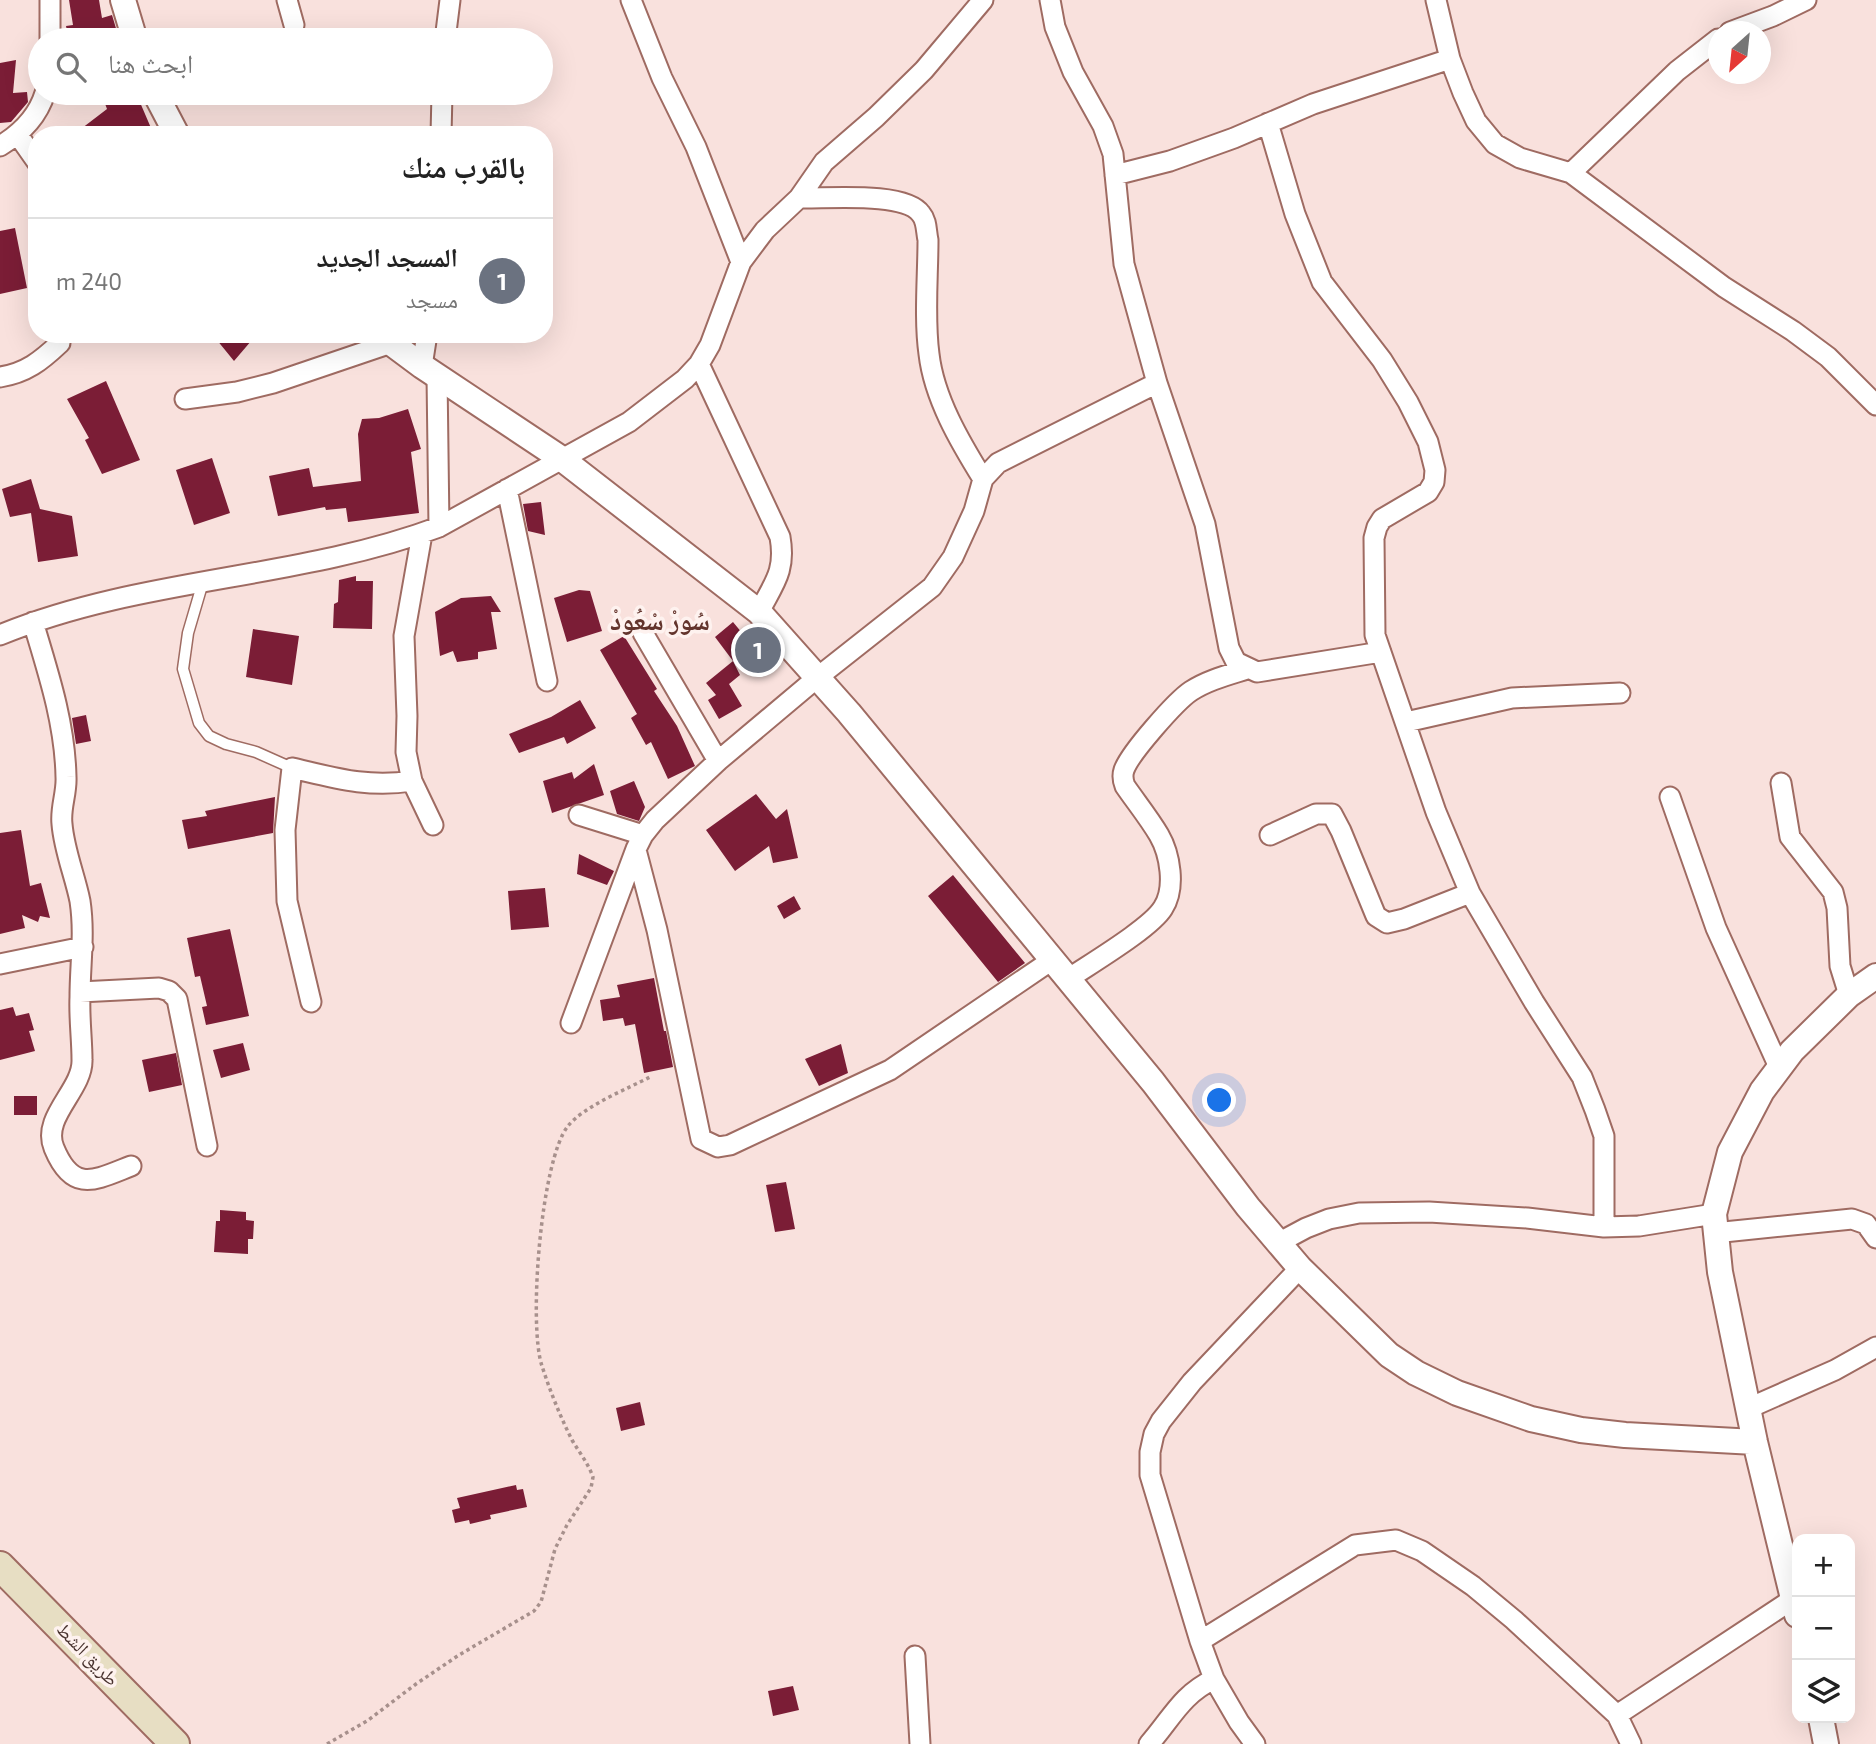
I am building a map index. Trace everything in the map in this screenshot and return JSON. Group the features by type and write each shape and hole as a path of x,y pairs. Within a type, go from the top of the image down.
{"main road":[{"name":"طريق الشط","path":"0,1566 175,1744"}],"street":[{"path":"50,28 51,0"},
{"path":"122,0 131,28"},
{"path":"287,0 294,25"},
{"path":"446,28 450,0"},
{"path":"631,0 662,78 696,146 741,262"},
{"path":"0,635 100,602 321,560 407,540 508,489 629,422 685,379 699,364 710,345 741,262 765,230 799,198 824,162 924,70 983,0"},
{"path":"1050,0 1055,27 1073,72 1103,126 1113,154 1124,264 1157,383 1205,524 1229,648 1236,662 1257,672 1381,652"},
{"path":"1436,0 1450,59 1476,121 1495,145 1520,158 1571,173 1724,288 1793,331 1828,357 1876,405"},
{"path":"1760,21 1806,0"},
{"path":"1571,173 1677,71 1708,47"},
{"path":"1115,175 1170,160 1313,104 1450,59"},
{"path":"0,146 18,135 40,105"},
{"path":"161,105 172,126"},
{"path":"441,126 442,105"},
{"path":"1268,123 1295,214 1322,282 1382,360 1409,402 1428,442 1435,470 1434,482 1427,492 1382,519 1377,527 1374,538 1375,635 1436,812 1470,893 1582,1077 1604,1136 1604,1227"},
{"path":"18,135 28,149"},
{"path":"799,198 881,199 908,204 920,211 925,221 928,240 929,355 944,408 960,442 983,478"},
{"path":"0,377 18,374 40,362 60,343"},
{"path":"185,399 237,392 273,383 375,343"},
{"path":"391,343 562,459 759,612 818,677 1153,1082 1278,1243 1388,1355 1416,1373 1488,1405 1531,1419 1581,1430 1625,1435 1755,1442"},
{"path":"428,343 430,530 404,636 406,752 412,781 433,825"},
{"path":"699,364 779,537 783,554 781,571 759,612"},
{"path":"571,1023 640,842 655,820 718,761 932,587 945,572 974,511 983,478 998,463 1157,383"},
{"path":"508,489 547,681"},
{"path":"33,622 57,705 62,736 67,778 62,825 80,902 83,947 80,992 82,1068 55,1120 53,1147 70,1174 81,1180 94,1181 131,1166"},
{"path":"643,633 718,761"},
{"path":"640,842 701,1139 718,1147 730,1145 890,1070 1060,970 1143,928 1163,909 1170,872 1160,836 1125,786 1122,778 1124,769 1188,692 1205,683 1247,669"},
{"path":"1406,722 1512,698 1620,693"},
{"path":"311,1002 287,901 285,830 292,768 366,784 389,785 412,781"},
{"path":"1780,783 1790,836 1800,852 1828,882 1833,892 1837,908 1840,966 1849,995"},
{"path":"1670,797 1716,929 1779,1067"},
{"path":"1270,835 1316,814 1332,814 1376,916 1387,923 1470,893"},
{"path":"579,815 640,842"},
{"path":"0,964 83,947"},
{"path":"1793,1597 1755,1442 1720,1272 1714,1223 1730,1152 1739,1132 1779,1067 1849,995 1876,976"},
{"path":"80,992 159,988 169,991 177,999 207,1146"},
{"path":"1278,1243 1317,1223 1359,1213 1429,1212 1527,1217 1604,1227 1852,1219 1866,1224 1876,1238"},
{"path":"1255,1744 1238,1722 1214,1679 1200,1641 1150,1475 1150,1452 1154,1434 1192,1382 1300,1268"},
{"path":"1749,1408 1835,1370 1876,1348"},
{"path":"1200,1641 1355,1545 1396,1540 1422,1551 1514,1620 1617,1715 1631,1744"},
{"path":"1617,1715 1792,1609"},
{"path":"915,1656 920,1744"},
{"path":"1149,1744 1181,1701 1196,1688 1214,1679"},
{"path":"1822,1723 1826,1744"}],"lane":[{"path":"203,582 187,633 183,669 199,723 209,736 292,768"}],"path":[{"path":"327,1744 367,1721 459,1656 534,1611 541,1602 555,1549 591,1488 593,1477 557,1409 540,1363 537,1346 539,1265 546,1200 557,1144 569,1125 596,1106 650,1077"}],"building":[{"path":"69,0 99,0 102,18 112,15 116,28 66,28 73,25"},
{"path":"16,60 13,93 27,92 28,102 11,122 0,123 0,63"},
{"path":"106,105 141,105 150,126 85,126 107,109"},
{"path":"15,228 27,288 0,294 0,231"},
{"path":"219,343 249,343 234,361"},
{"path":"106,381 140,460 102,474 85,440 89,438 67,399"},
{"path":"408,409 421,449 411,452 419,513 348,522 346,508 326,510 325,507 278,516 269,476 309,468 313,487 361,481 358,434 362,419 379,418"},
{"path":"212,458 230,513 194,525 176,470"},
{"path":"31,479 40,509 72,516 78,556 38,562 31,513 10,517 2,489"},
{"path":"541,502 545,535 528,531 523,504"},
{"path":"356,576 356,581 373,581 372,629 333,628 339,580"},
{"path":"579,590 590,591 602,631 567,642 554,598"},
{"path":"491,596 501,612 491,612 497,649 478,652 478,659 457,662 453,651 440,656 435,612 461,598"},
{"path":"733,622 752,645 733,661 715,637"},
{"path":"253,629 299,636 292,685 246,677"},
{"path":"624,636 657,689 654,691 677,726 695,766 668,779 651,742 646,745 631,718 637,714 600,650"},
{"path":"733,661 740,675 729,684 742,706 719,719 708,700 716,695 706,683"},
{"path":"580,700 596,728 567,744 564,737 519,753 509,734 551,717"},
{"path":"86,715 91,741 76,744 72,718"},
{"path":"594,764 604,795 552,813 543,781 572,772 574,779"},
{"path":"634,781 645,807 639,821 617,814 610,791"},
{"path":"756,794 776,819 787,809 798,858 773,863 769,846 735,871 706,830"},
{"path":"275,797 273,833 188,849 182,820 207,816 205,811"},
{"path":"21,830 30,886 41,883 50,918 40,916 38,922 22,915 25,928 0,934 0,833"},
{"path":"579,854 614,871 607,885 577,874"},
{"path":"953,875 1025,963 998,982 928,896"},
{"path":"545,888 549,927 511,930 508,891"},
{"path":"794,896 801,909 784,919 777,906"},
{"path":"230,929 249,1016 206,1025 202,1007 207,1006 200,976 195,977 187,938"},
{"path":"654,978 673,1067 644,1073 635,1024 625,1026 623,1018 603,1021 600,1000 620,997 617,985"},
{"path":"13,1007 16,1016 29,1013 34,1030 29,1031 35,1051 0,1060 0,1010"},
{"path":"243,1043 250,1070 221,1078 213,1050"},
{"path":"841,1044 848,1073 819,1086 805,1059"},
{"path":"176,1053 182,1085 149,1092 142,1060"},
{"path":"14,1096 37,1096 37,1115 14,1115"},
{"path":"786,1182 795,1229 775,1232 766,1185"},
{"path":"220,1210 246,1212 246,1220 254,1221 253,1239 248,1239 248,1254 214,1252 216,1221 220,1221"},
{"path":"640,1402 645,1425 621,1431 616,1408"},
{"path":"516,1485 517,1490 523,1489 527,1507 490,1515 491,1519 470,1524 469,1520 455,1523 452,1510 460,1508 457,1498"},
{"path":"793,1686 799,1710 773,1716 768,1691"}],"place":[{"name":"المسجد الجديد","path":"758,650"}],"district":[{"name":"سُورْ سْعُودْ","path":"660,621"}]}
